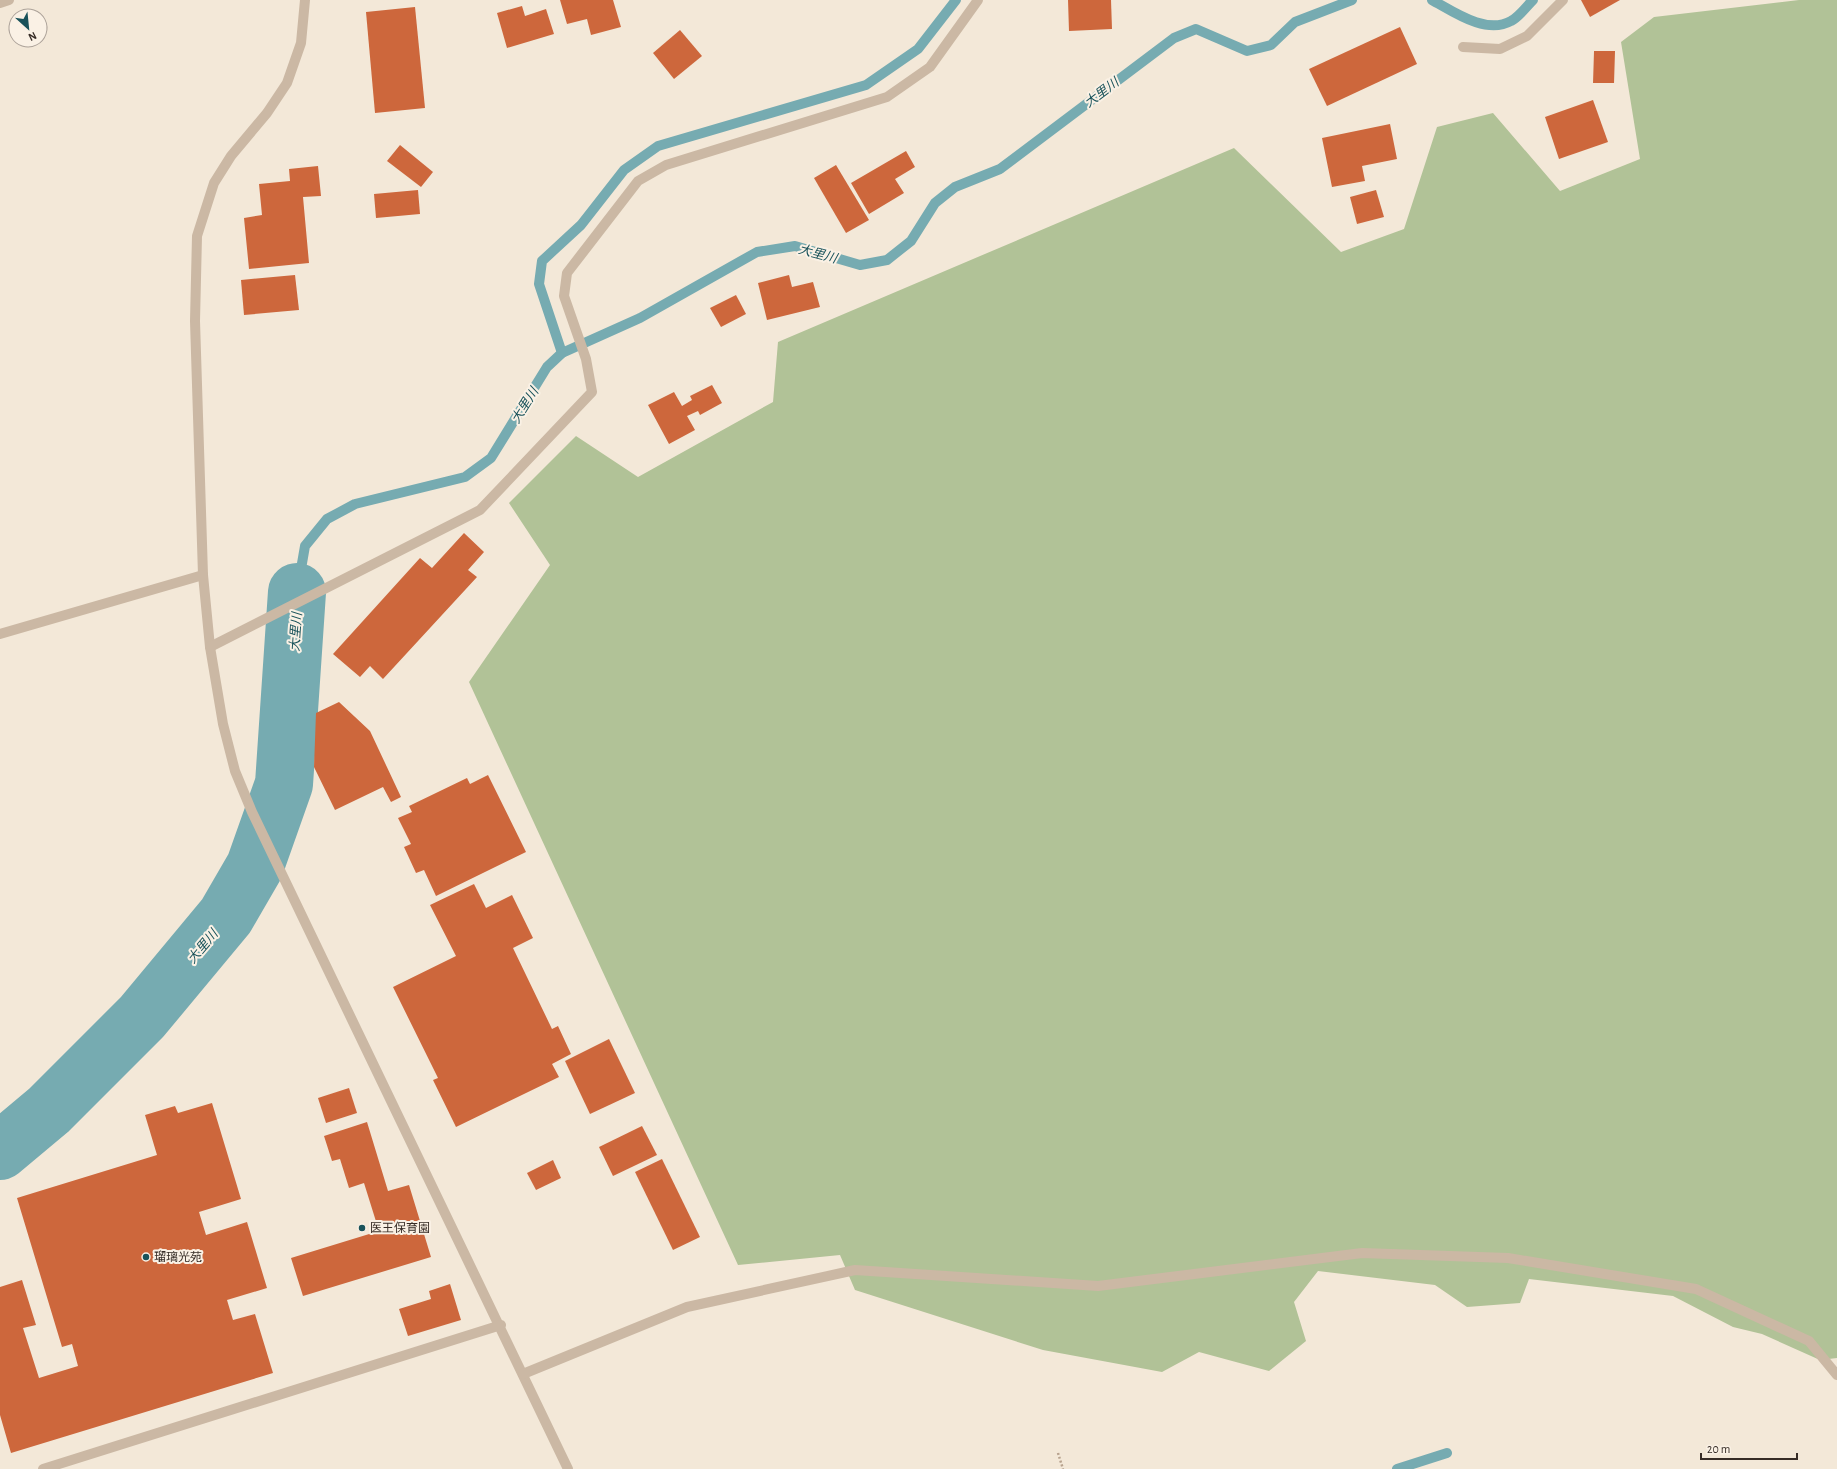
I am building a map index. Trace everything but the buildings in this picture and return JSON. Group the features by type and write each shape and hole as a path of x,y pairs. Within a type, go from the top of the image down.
{"street":[{"path":"0,3 10,0"},
{"path":"306,0 301,43 287,83 266,113 231,156 214,184 197,236 194,321 203,574 210,647 223,724 235,771 252,812 568,1469"},
{"path":"210,647 480,510 592,392 586,358 564,296 567,273 638,181 666,166 888,97 930,67 978,0"},
{"path":"1463,47 1500,49 1527,36 1562,0"},
{"path":"0,634 203,574"},
{"path":"523,1374 687,1307 855,1270 1098,1286 1362,1253 1508,1258 1696,1289 1809,1341 1837,1375"},
{"path":"43,1469 500,1325"}],"path":[{"path":"1058,1453 1063,1469"}],"green space":[{"path":"1799,0 1837,0 1837,1358 1820,1360 1762,1334 1733,1327 1673,1296 1529,1279 1520,1303 1467,1307 1435,1285 1318,1271 1294,1302 1306,1341 1269,1371 1199,1352 1162,1372 1043,1350 855,1290 840,1255 738,1265 469,682 550,565 509,503 576,436 638,477 773,402 778,342 1234,148 1341,252 1404,229 1437,127 1493,113 1560,191 1640,159 1621,42 1654,17"}],"waterway":[{"path":"562,353 539,284 542,261 581,225 624,170 658,146 866,85 918,49 956,0"},
{"name":"大里川","path":"297,592 305,546 327,519 355,504 465,477 491,458 547,367 562,353 640,318 757,252 795,246 860,265 887,260 911,241 935,203 955,187 1000,169 1174,38 1196,29 1247,51 1271,45 1295,22 1352,0"},
{"name":"大里川","path":"1432,0 1460,16 1481,24 1491,25 1501,25 1511,21 1533,0"},
{"name":"大里川","path":"0,1151 49,1110 142,1017 226,916 255,866 284,784 297,592"},
{"path":"1397,1469 1447,1453"}],"place":[{"name":"医王保育園","path":"362,1228"},
{"name":"瑠璃光苑","path":"146,1257"}]}
